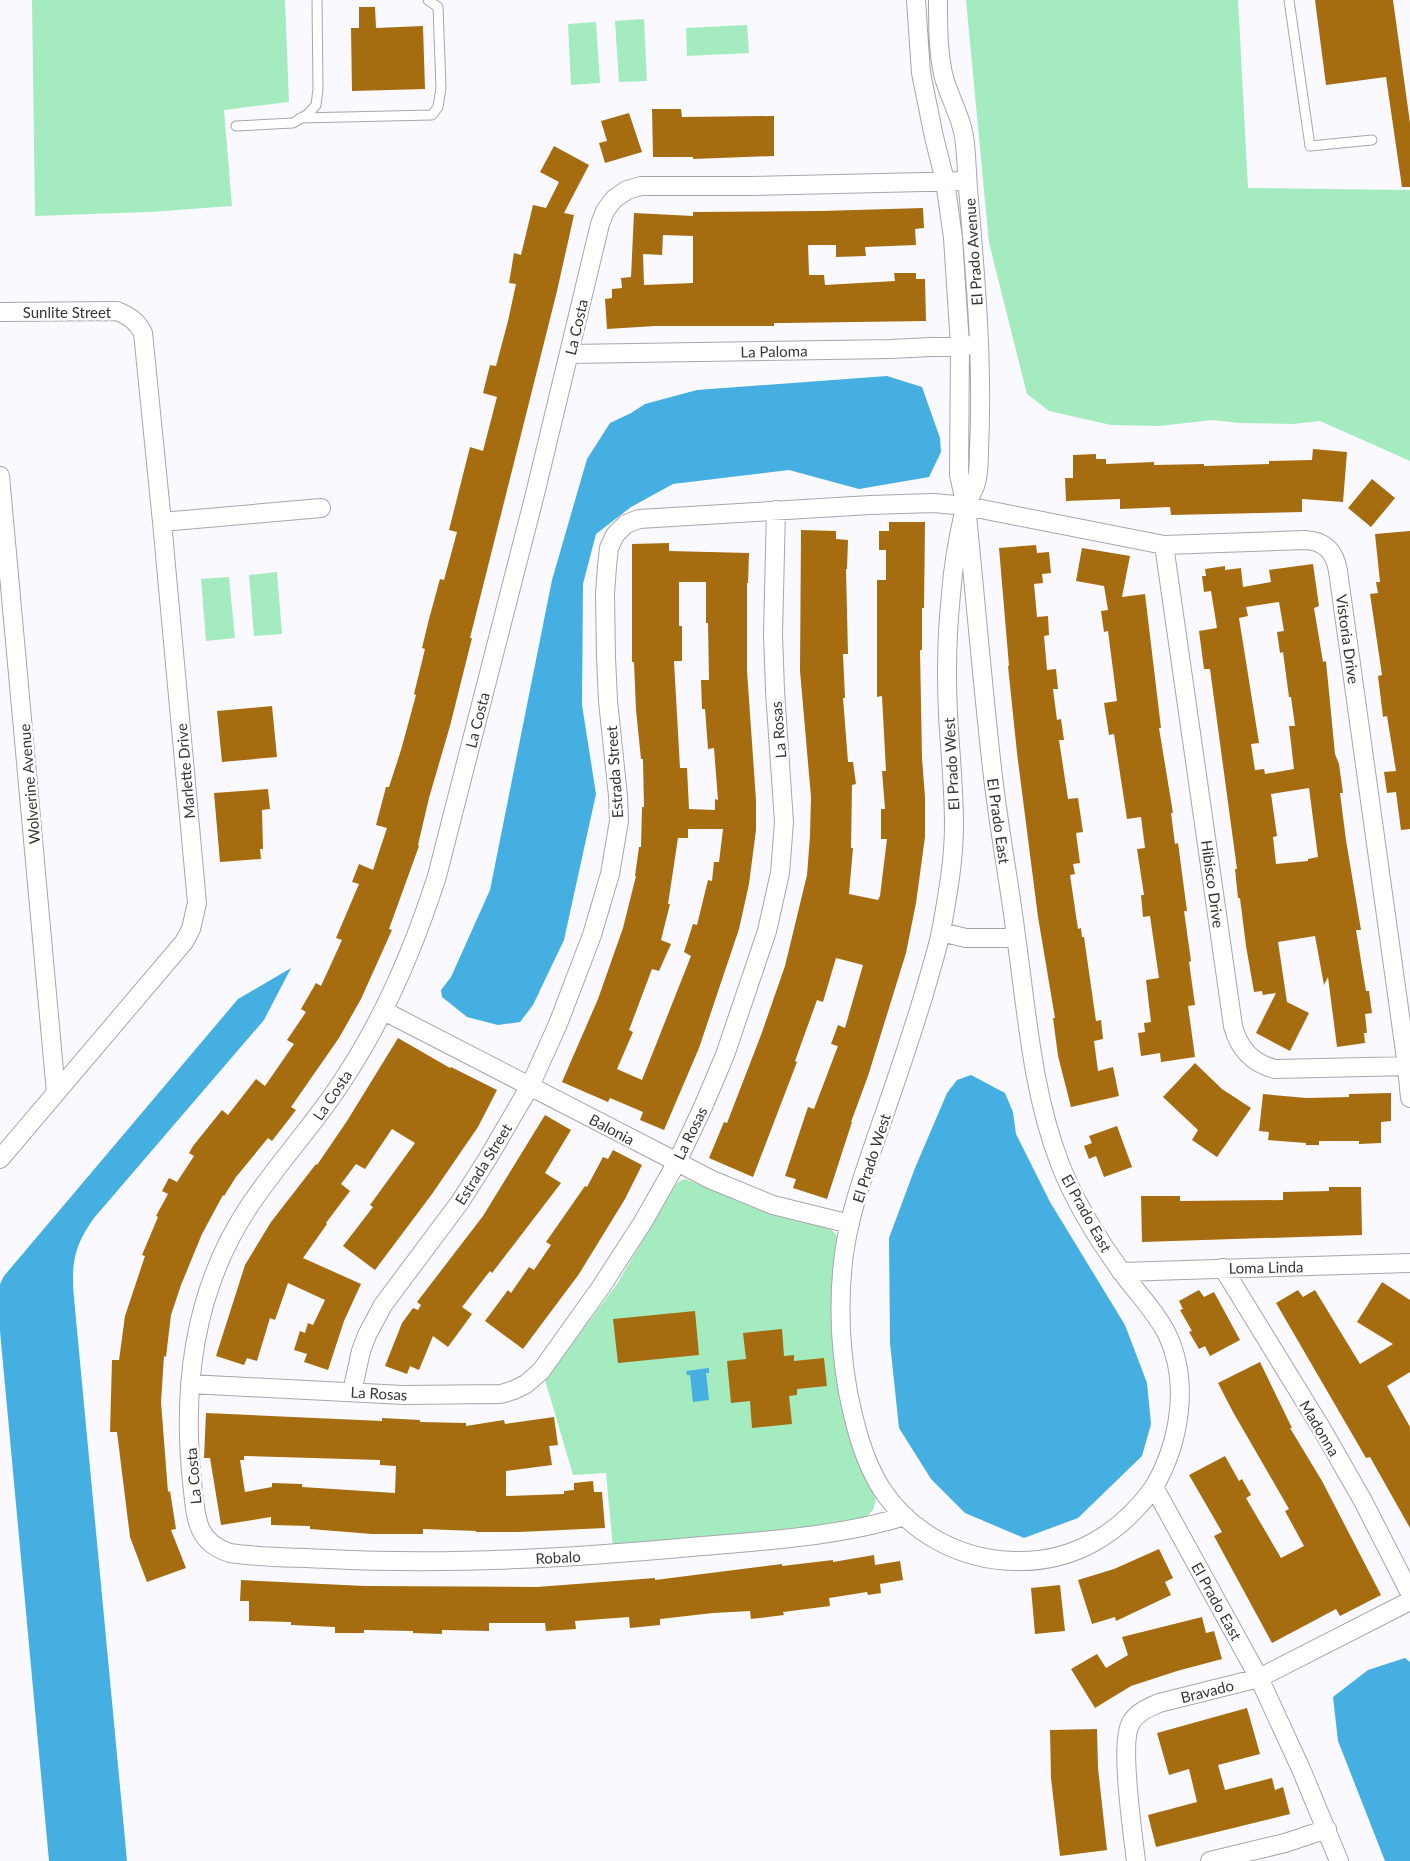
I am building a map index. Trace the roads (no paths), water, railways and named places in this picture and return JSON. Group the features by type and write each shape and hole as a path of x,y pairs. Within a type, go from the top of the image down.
{"street":[{"name":"El Prado East","path":"916,0 919,62 945,181 955,253 960,346 958,475 966,506 992,770 1029,1044 1042,1105 1061,1165 1076,1199 1096,1235 1121,1272 1162,1325 1174,1353 1178,1372 1179,1408 1177,1427 1169,1456 1154,1487 1259,1678 1301,1769 1339,1861"},
{"name":"El Prado Avenue","path":"938,0 938,32 941,58 948,88 963,128 966,144 967,181 975,270 981,400 979,453 977,481 966,506"},
{"path":"919,62 941,58"},
{"name":"La Costa","path":"211,1543 201,1531 196,1518 191,1470 190,1384 196,1332 203,1305 218,1264 234,1232 262,1188 315,1121 342,1081 384,1011 424,918 437,876 533,504 602,216 614,198 627,190 650,186 752,186 967,181"},
{"name":"Sunlite Street","path":"0,312 110,310 132,318"},
{"name":"Marlette Drive","path":"0,1158 184,942 191,930 195,915 196,892 146,346 143,333 132,318"},
{"name":"La Paloma","path":"569,354 881,349 979,345"},
{"name":"Wolverine Avenue","path":"0,476 56,1093"},
{"name":"Estrada Street","path":"352,1392 361,1351 383,1305 460,1202 530,1086 558,1024 592,936 610,874 618,821 618,796 608,701 605,625 607,566 611,543 622,527 639,519 776,510 934,503 966,506"},
{"name":"Vistoria Drive","path":"966,506 1164,545 1311,540 1325,545 1334,556 1338,571 1408,1066 1410,1098"},
{"name":"El Prado West","path":"966,506 956,549 951,594 948,709 954,828 950,875 941,932 918,1014 862,1182 844,1254 840,1313 843,1361 851,1407 857,1434 867,1461 889,1499 918,1528 934,1539 958,1551 983,1558 1010,1562 1051,1559 1071,1554 1095,1543 1127,1520 1154,1487"},
{"path":"162,522 322,508"},
{"name":"La Rosas","path":"190,1384 403,1395 500,1394 526,1384 541,1371 601,1287 643,1222 677,1162 704,1107 744,1002 767,931 780,873 784,822 773,634 776,510"},
{"name":"Hibisco Drive","path":"1164,545 1235,1035 1245,1052 1258,1063 1276,1069 1408,1066"},
{"path":"941,932 966,938 1016,938"},
{"name":"Balonia","path":"384,1011 677,1162 758,1200 792,1211 850,1224"},
{"name":"Loma Linda","path":"1121,1272 1410,1264"},
{"name":"Madonna","path":"1223,1268 1323,1431 1363,1501 1410,1593"},
{"name":"Robalo","path":"211,1543 223,1550 240,1554 368,1561 562,1557 746,1542 863,1527 905,1516"},
{"name":"Bravado","path":"1136,1861 1126,1747 1126,1736 1132,1721 1144,1710 1159,1704 1259,1678 1410,1601"},
{"path":"1210,1861 1285,1843 1327,1829"}],"lane":[{"path":"236,126 293,122 308,114 316,105 318,89 317,0"},
{"path":"300,118 432,115 438,107 441,88 439,16 438,7 428,0"},
{"path":"1289,0 1310,146 1372,140"}],"water":[{"path":"887,376 922,387 940,438 941,452 929,477 859,489 789,470 673,484 631,507 596,534 583,584 582,705 596,794 564,940 533,1005 520,1022 498,1025 467,1017 442,997 441,990 451,977 490,890 552,580 587,459 610,423 645,404 697,390"},
{"path":"291,968 264,1020 94,1218 82,1237 75,1255 73,1275 74,1298 127,1861 49,1861 0,1331 0,1284 4,1276 238,999"},
{"path":"971,1075 1005,1093 1013,1112 1016,1134 1050,1202 1125,1325 1147,1383 1151,1424 1142,1456 1078,1518 1024,1538 965,1513 931,1479 899,1428 890,1343 889,1238 915,1168 947,1093 957,1080"},
{"path":"709,1368 709,1373 706,1373 709,1400 693,1402 690,1375 687,1375 686,1371"},
{"path":"1405,1658 1410,1662 1410,1861 1385,1861 1338,1741 1333,1697 1368,1670"}]}
